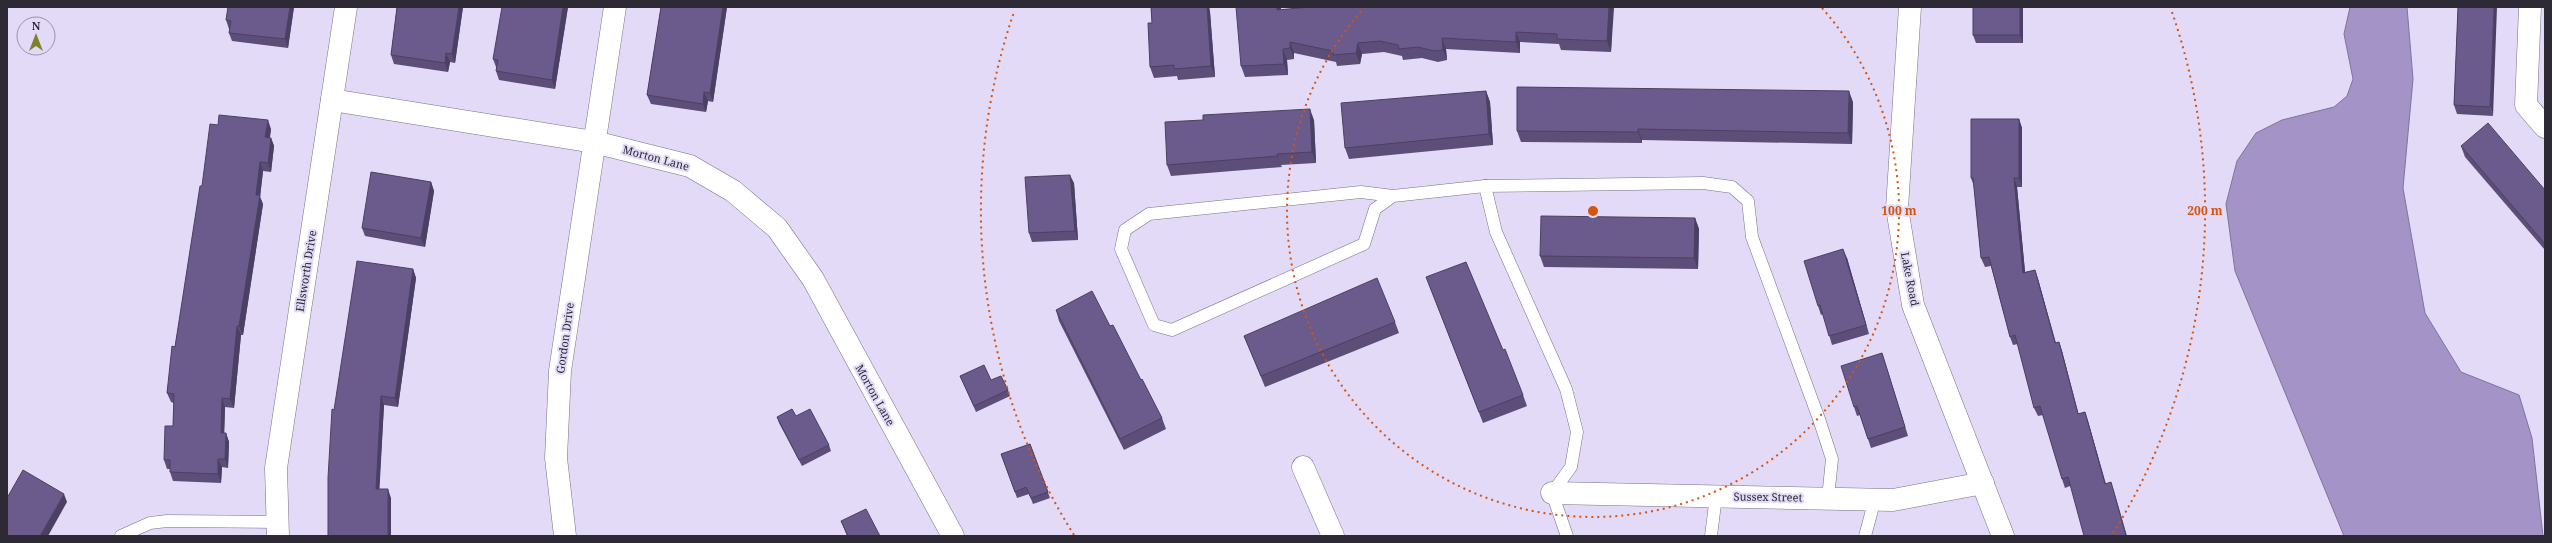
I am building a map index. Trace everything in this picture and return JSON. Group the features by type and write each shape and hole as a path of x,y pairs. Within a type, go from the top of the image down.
{"street":[{"name":"Ellsworth Drive","path":"277,529 276,468 346,7"},
{"name":"Gordon Drive","path":"565,536 556,458 560,371 615,7"},
{"name":"Lake Road","path":"1910,7 1897,208 1914,305 2003,536"},
{"path":"2530,7 2526,105 2545,127"},
{"name":"Morton Lane","path":"332,100 594,142 690,166 734,191 777,228 813,279 953,536"},
{"path":"1303,467 1333,536"},
{"name":"Sussex Street","path":"1552,493 1893,500 1983,483"}],"lane":[{"path":"1393,196 1375,209 1364,244 1172,330 1154,325 1121,249 1125,230 1149,214 1361,192 1393,196 1485,186 1703,183 1732,187 1748,201 1752,237 1819,418 1832,459 1828,498"},
{"path":"1485,186 1496,232 1566,389 1577,432 1571,467 1552,493 1567,536"},
{"path":"1711,536 1716,496"},
{"path":"1865,536 1875,499"},
{"path":"121,536 150,523 168,521 277,529"}],"shaded area":[{"path":"2350,7 2407,7 2413,79 2403,188 2425,313 2461,372 2519,395 2532,438 2543,536 2344,536 2235,271 2226,204 2237,161 2256,133 2282,120 2334,107 2347,96 2353,79 2344,34"}],"building":[{"path":"228,7 290,7 285,39 229,33 231,21 226,20"},
{"path":"397,7 459,7 452,54 446,53 445,63 391,55"},
{"path":"502,7 563,7 552,80 496,71 498,60 493,59"},
{"path":"661,7 723,7 710,93 704,92 703,104 647,95"},
{"path":"1151,7 1207,7 1211,66 1174,69 1174,65 1150,67 1148,23 1152,23"},
{"path":"1236,7 1277,7 1277,10 1310,7 1609,7 1607,41 1557,39 1557,34 1516,32 1516,42 1442,38 1443,50 1434,51 1418,47 1399,49 1398,45 1380,41 1358,43 1356,53 1333,55 1333,51 1290,42 1290,48 1283,49 1284,64 1241,66"},
{"path":"1973,7 2020,7 2020,35 1973,35"},
{"path":"2458,7 2494,7 2490,107 2454,105"},
{"path":"1517,87 1849,91 1848,133 1638,129 1638,132 1517,131"},
{"path":"1486,91 1489,134 1345,148 1341,103"},
{"path":"1310,109 1312,152 1167,165 1165,122 1203,120 1203,115"},
{"path":"219,115 268,120 265,137 271,138 268,163 260,162 256,195 260,195 239,326 237,326 230,399 222,398 221,433 226,433 225,459 218,459 218,474 170,472 170,460 164,460 165,426 173,426 174,394 167,393 172,346 175,347 200,186 202,186 210,124 218,125"},
{"path":"1971,119 2019,119 2019,178 2014,178 2023,273 2035,270 2055,343 2059,342 2078,414 2085,412 2105,484 2111,482 2126,536 2084,536 2068,477 2062,479 2040,406 2034,408 2015,335 2010,337 1989,257 1981,258 1973,178 1971,178"},
{"path":"2488,123 2545,190 2545,244 2461,146"},
{"path":"371,172 431,182 421,238 362,228"},
{"path":"1070,175 1075,231 1029,233 1025,177"},
{"path":"1541,216 1695,218 1694,258 1540,256"},
{"path":"1843,249 1866,325 1829,336 1820,305 1818,306 1804,261"},
{"path":"357,261 413,269 395,398 381,396 376,489 388,489 388,536 328,536 328,478 332,409 334,410"},
{"path":"1466,262 1503,350 1505,349 1523,395 1479,412 1426,277"},
{"path":"1377,278 1395,322 1261,376 1244,336"},
{"path":"1092,291 1110,326 1113,325 1162,418 1120,439 1056,310"},
{"path":"1882,353 1905,427 1868,439 1857,406 1854,407 1841,366"},
{"path":"984,365 991,380 1001,376 1008,390 974,406 960,376"},
{"path":"792,409 796,416 810,409 829,445 799,460 777,417"},
{"path":"1030,444 1048,492 1031,498 1026,487 1015,492 1001,454"},
{"path":"23,470 64,494 40,536 7,536 7,498"},
{"path":"866,509 880,536 848,536 841,521"}]}
